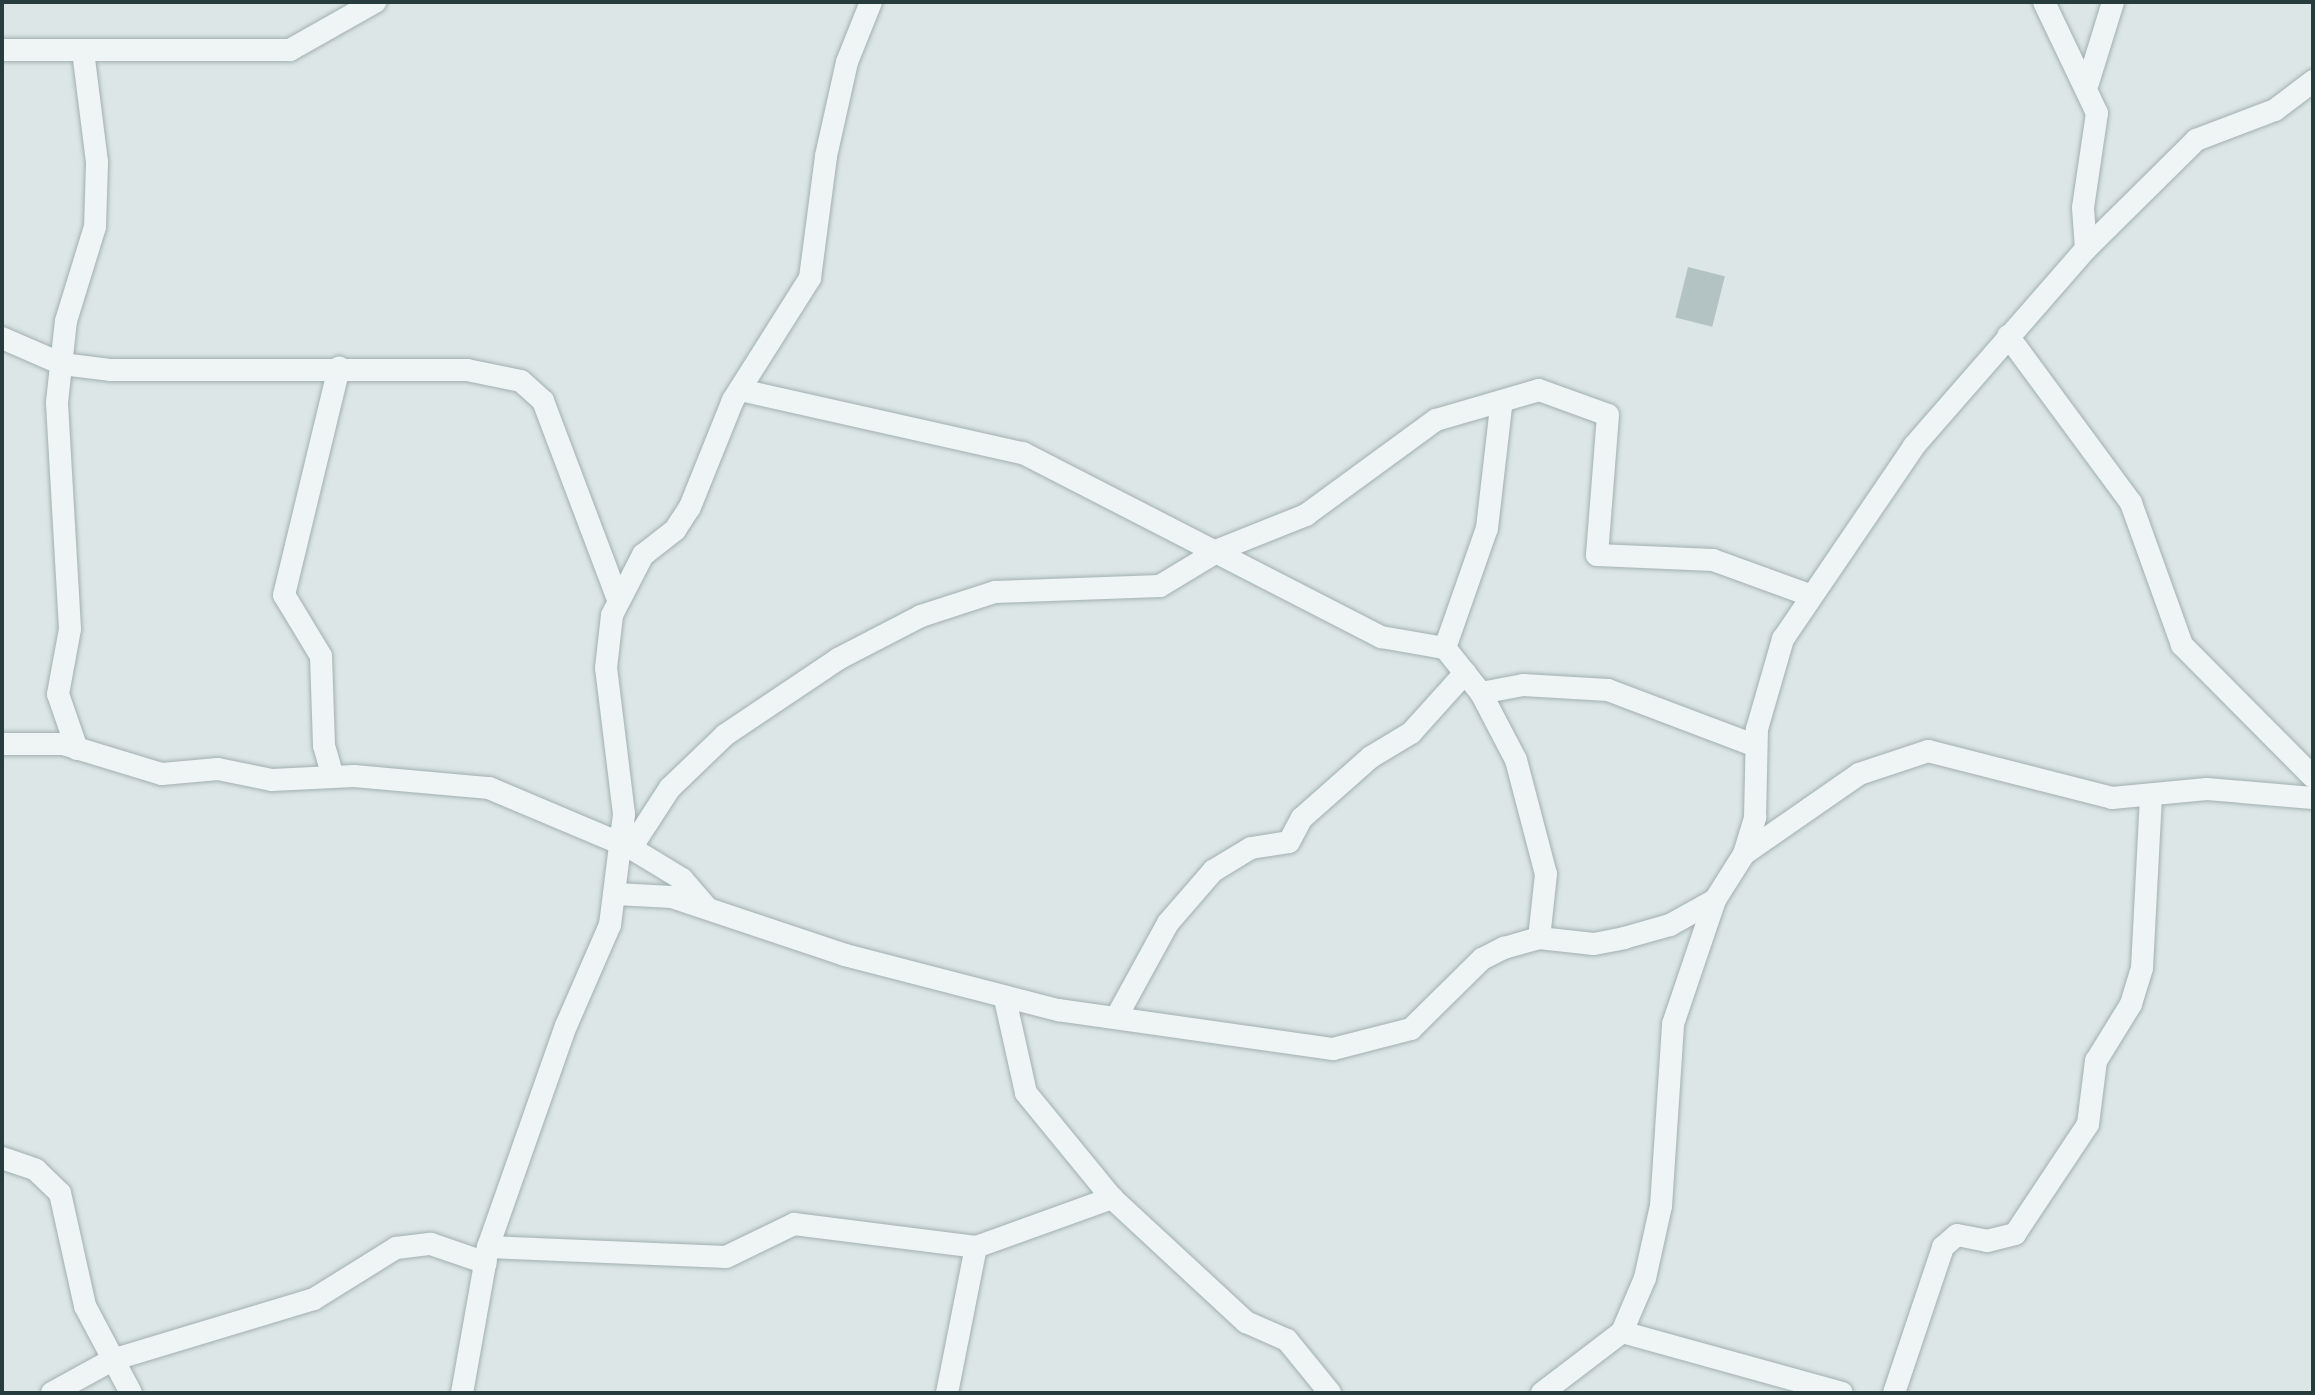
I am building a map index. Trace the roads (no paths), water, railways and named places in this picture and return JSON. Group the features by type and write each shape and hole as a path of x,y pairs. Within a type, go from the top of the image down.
{"street":[{"path":"2,50 290,50 375,2"},
{"path":"462,1393 487,1255 566,1026 604,950 626,846 606,668 617,597 643,555 675,530 690,507 740,390 810,278 826,156 847,62 871,2"},
{"path":"2044,2 2088,83 2098,131 2083,208 2086,249"},
{"path":"2088,83 2113,2"},
{"path":"77,749 58,694 70,629 59,531 62,364 66,321 95,227 97,162 83,51"},
{"path":"1542,1393 1622,1332 1656,1241 1673,1024 1715,900 1744,854 1755,817 1756,746 1783,639 1809,595 1914,446 2086,249 2196,140 2275,110 2313,81"},
{"path":"2008,336 2131,503 2182,645 2313,777"},
{"path":"2,338 62,364 222,374 339,368 467,370 521,381 543,401 617,597"},
{"path":"333,777 324,746 321,656 284,595 339,368"},
{"path":"740,390 1023,453 1221,549 1381,637 1445,648 1481,693 1516,760 1546,874 1539,938"},
{"path":"626,846 670,788 725,735 838,659 921,616 995,592 1160,586 1221,549 1306,515 1436,420 1501,407 1556,391 1608,415 1597,555 1713,560 1809,595"},
{"path":"1445,648 1487,528 1501,407"},
{"path":"1116,1018 1168,923 1213,871 1251,848 1289,842 1302,818 1371,757 1411,733 1465,673"},
{"path":"1481,693 1523,685 1608,690 1756,746"},
{"path":"2,744 77,749 162,774 333,777 489,788 626,846 682,879 708,909"},
{"path":"1744,854 1836,788 1905,753 1945,750 2093,795 2151,796 2241,789 2313,798"},
{"path":"1894,1393 1943,1247 1957,1235 1987,1241 2015,1234 2088,1124 2096,1061 2131,1004 2142,968 2151,796"},
{"path":"616,894 672,897 1005,999 1116,1018 1360,1048 1411,1029 1482,959 1539,938 1594,944 1624,938 1670,925 1715,900"},
{"path":"1005,999 1026,1093 1112,1198 1246,1322 1287,1340 1330,1393"},
{"path":"2,1158 36,1170 60,1193 85,1306 131,1393"},
{"path":"52,1393 112,1360 314,1299 396,1248 431,1244 487,1255 726,1257 794,1224 976,1247 1112,1198"},
{"path":"947,1393 976,1247"},
{"path":"1622,1332 1842,1393"}]}
